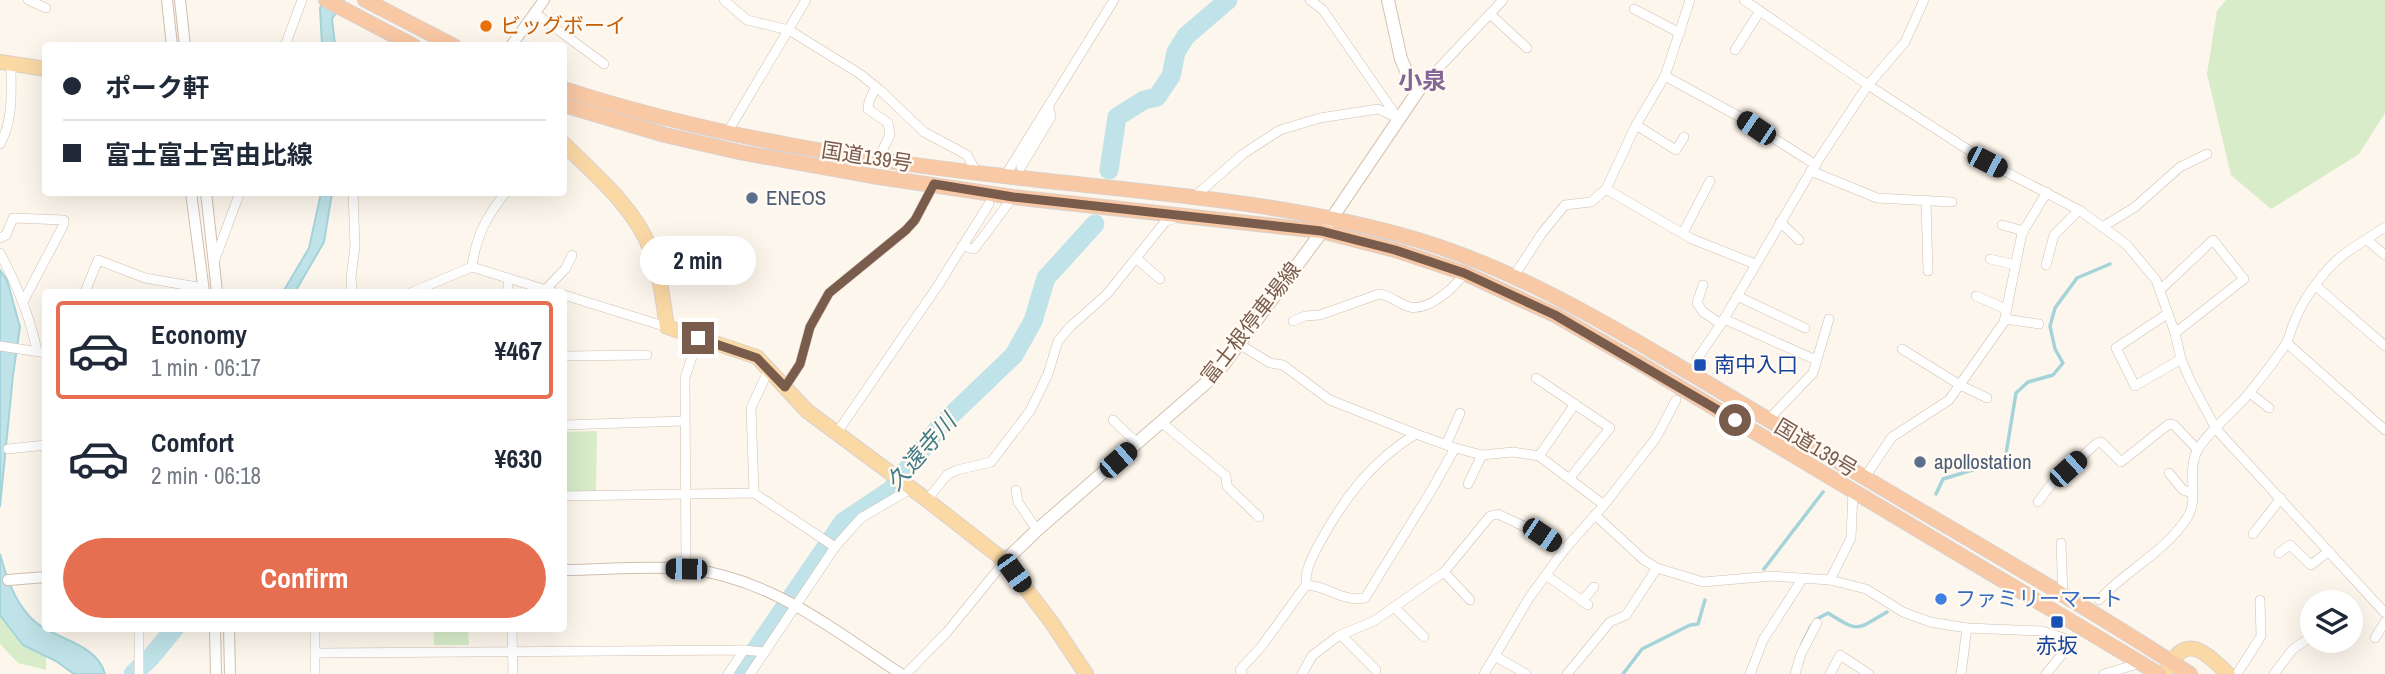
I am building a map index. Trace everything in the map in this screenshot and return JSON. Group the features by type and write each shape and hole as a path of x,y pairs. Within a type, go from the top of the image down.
{"highway":[{"path":"326,0 406,42"},
{"path":"365,0 446,42"},
{"name":"国道139号","path":"567,90 727,133 863,158 1193,198 1332,218 1400,234 1462,254 1514,275 1616,329 2063,595 2168,668 2190,674"},
{"name":"国道139号","path":"567,106 665,135 739,152 872,176 1013,197 1321,231 1395,250 1464,273 1555,315 1641,364 2159,674"}],"main road":[{"path":"1388,0 1401,58 1408,75 1420,88"},
{"path":"5,63 42,68"},
{"name":"富士根停車場線","path":"1005,561 1206,383 1239,344 1332,218 1420,88"},
{"path":"567,147 626,207 649,245 667,327 757,358 807,411 1005,561 1086,674"},
{"path":"2168,668 2176,653 2195,649 2207,654 2228,674"}],"street":[{"path":"28,0 46,8"},
{"path":"167,0 172,42"},
{"path":"180,0 185,42"},
{"path":"286,42 302,0"},
{"path":"514,42 544,0"},
{"path":"727,133 806,0"},
{"path":"1005,176 1114,0"},
{"path":"1310,0 1323,10 1398,118"},
{"path":"1420,88 1503,0"},
{"path":"1514,275 1542,233 1565,205 1591,202 1606,189 1636,125 1665,76 1690,0"},
{"path":"1744,0 1987,162 2079,209 2126,244 2143,262 2160,289 2181,359 2216,429 2385,613"},
{"path":"1697,359 1723,321 1813,168 1868,85 1905,42 1924,0"},
{"path":"731,2 747,20 789,30 876,87 924,132 967,155 977,173"},
{"path":"1634,9 1680,33"},
{"path":"1735,50 1760,11"},
{"path":"535,13 604,64"},
{"path":"1490,14 1527,48"},
{"path":"0,144 6,134 10,117 5,63"},
{"path":"1665,76 1740,117 1813,168 1877,198 1952,202"},
{"path":"876,87 868,109 888,123 890,135 883,149"},
{"path":"1021,167 1051,117 1049,108"},
{"path":"1193,198 1243,154 1280,130 1320,118 1378,109 1398,118"},
{"path":"1636,125 1676,150 1684,137"},
{"path":"2104,226 2135,207 2180,167 2207,154"},
{"path":"1683,233 1710,181"},
{"path":"785,387 800,364 810,327 829,293 906,230 915,220 934,184"},
{"path":"1606,189 1683,233 1755,264"},
{"path":"1865,477 1892,437 1949,400 2006,314 2024,231 2047,192"},
{"path":"191,196 203,289"},
{"path":"207,196 218,289"},
{"path":"215,262 239,196"},
{"path":"352,289 355,246 353,196"},
{"path":"472,267 475,241 503,196"},
{"path":"962,246 974,248 1013,197"},
{"path":"1926,201 1928,271"},
{"path":"836,434 937,287 989,204"},
{"path":"2046,265 2054,236 2079,209"},
{"path":"927,500 947,475 991,462 1030,411 1048,374 1058,341 1107,294 1165,222 1184,215"},
{"path":"0,238 6,234 13,218 64,220 23,302"},
{"path":"1780,222 1798,240"},
{"path":"2002,225 2024,231"},
{"path":"2099,600 2130,570 2161,550 2180,529 2190,514 2193,503 2192,469 2198,450 2250,393 2287,343 2295,319 2323,275 2347,250 2385,227"},
{"path":"2160,289 2213,240 2244,279 2175,333"},
{"path":"2367,240 2385,255"},
{"path":"649,245 660,243 701,255"},
{"path":"0,253 23,302 41,352"},
{"path":"550,289 572,255"},
{"path":"1137,259 1160,279"},
{"path":"1990,259 2016,264"},
{"path":"86,289 98,260 145,278 198,289"},
{"path":"419,289 472,267 543,289"},
{"path":"1293,321 1305,316 1320,315 1379,294 1405,306 1424,306 1447,292 1464,273"},
{"path":"508,278 508,289"},
{"path":"1703,285 1697,303 1703,313 1816,360"},
{"path":"2316,286 2385,346"},
{"path":"567,296 667,327"},
{"path":"1737,296 1805,328"},
{"path":"1976,296 2006,314 2039,324"},
{"path":"2167,314 2116,348 2135,386 2181,359"},
{"path":"1769,419 1813,373 1829,319"},
{"path":"686,569 685,378 698,338"},
{"path":"2287,343 2385,430"},
{"path":"1239,344 1269,363 1283,365 1330,400 1450,447 1482,454 1513,452 1539,456 1604,505"},
{"path":"0,346 41,352"},
{"path":"1902,349 1987,398"},
{"path":"567,356 647,355"},
{"path":"754,493 751,408 769,369"},
{"path":"1536,377 1610,428 1570,478"},
{"path":"2250,393 2269,408"},
{"path":"1485,674 1529,598 1564,550 1604,505 1656,438 1676,400"},
{"path":"1539,456 1575,404"},
{"path":"1306,585 1319,586 1350,600 1365,598 1432,491 1460,413"},
{"path":"1113,420 1137,443"},
{"path":"567,425 684,421"},
{"path":"1161,422 1226,476 1227,486 1259,517"},
{"path":"2038,502 2053,482 2097,443 2101,442 2121,462 2169,424 2174,425 2198,450"},
{"path":"1242,674 1240,670 1261,647 1306,585 1305,572 1336,512 1377,462 1416,434"},
{"path":"8,449 42,445"},
{"path":"1468,484 1482,454"},
{"path":"2169,473 2183,490 2192,493"},
{"path":"750,674 761,652 834,547 861,518 908,486"},
{"path":"1016,490 1018,502 1037,530"},
{"path":"1830,580 1851,538 1853,491"},
{"path":"567,496 754,493 834,547"},
{"path":"2253,534 2281,498"},
{"path":"1302,674 1312,656 1340,635 1374,621 1444,572 1490,516 1498,514 1542,535 1564,550"},
{"path":"1595,515 1644,560 1657,568 1703,582 1772,576 1830,580 1866,589 1903,612 1930,622 1967,628 2042,631 2073,641 2046,674"},
{"path":"2061,543 2063,595"},
{"path":"2279,553 2290,545 2311,565 2329,551"},
{"path":"567,570 686,569 724,575 783,598 903,674 947,632 1005,561"},
{"path":"1567,674 1610,622 1626,615 1657,568"},
{"path":"1444,572 1470,600"},
{"path":"1546,575 1585,603 1594,587"},
{"path":"8,580 42,576"},
{"path":"1750,674 1763,640 1803,578"},
{"path":"2237,674 2261,636 2260,600"},
{"path":"1394,607 1424,637"},
{"path":"2375,638 2385,622"},
{"path":"1795,674 1801,654 1817,623"},
{"path":"1961,674 1967,628"},
{"path":"139,632 139,674"},
{"path":"215,632 216,674"},
{"path":"229,632 230,674"},
{"path":"315,632 315,674"},
{"path":"512,632 513,674"},
{"path":"1340,635 1376,670"},
{"path":"2274,674 2291,649 2300,643"},
{"path":"728,674 746,650"},
{"path":"315,653 761,652"},
{"path":"1830,674 1840,655 1869,674"},
{"path":"1495,656 1525,674"},
{"path":"2104,674 2141,663"}],"green space":[{"path":"2226,0 2385,0 2385,113 2359,154 2271,209 2231,175 2207,74 2217,11"},
{"path":"597,431 596,491 567,491 567,432"},
{"path":"0,599 46,655 46,670 18,663 0,644"},
{"path":"434,632 468,632 469,645 434,645"}],"water":[{"path":"325,0 344,0 332,19 335,42 322,42 320,8"},
{"path":"320,196 332,196 324,242 297,289 285,289 309,248"},
{"path":"0,270 7,280 20,327 0,507"},
{"path":"0,554 15,595 24,610 42,627 42,632 51,632 92,654 105,674 74,674 56,661 23,645 0,615"}],"waterway":[{"name":"久遠寺川","path":"1109,170 1117,117 1144,100 1157,97 1171,76 1176,52 1186,36 1228,0"},
{"name":"久遠寺川","path":"739,674 843,522 891,490 940,426 1014,355 1033,321 1046,278 1095,224"},
{"path":"1936,494 1943,479 2005,460 2016,393 2028,382 2053,375 2063,363 2055,349 2050,326 2055,308 2077,278 2110,264"},
{"path":"1764,569 1823,492"},
{"path":"1623,674 1642,649 1690,625 1698,624 1705,600"},
{"path":"1815,620 1828,613 1846,624 1858,627 1887,612"},
{"path":"1802,644 1811,626"},
{"path":"133,674 172,632"}],"place":[{"name":"ビッグボーイ","path":"486,26"},
{"name":"ENEOS","path":"752,198"},
{"name":"南中入口","path":"1700,365"},
{"name":"apollostation","path":"1920,462"},
{"name":"ファミリーマート","path":"1941,599"},
{"name":"赤坂","path":"2057,622"}],"district":[{"name":"小泉","path":"1422,81"}],"route":[{"path":"698,338 757,358 785,387 800,364 810,327 829,293 906,230 915,220 934,184 1013,197 1321,231 1395,250 1464,273 1555,315 1735,420"}]}
